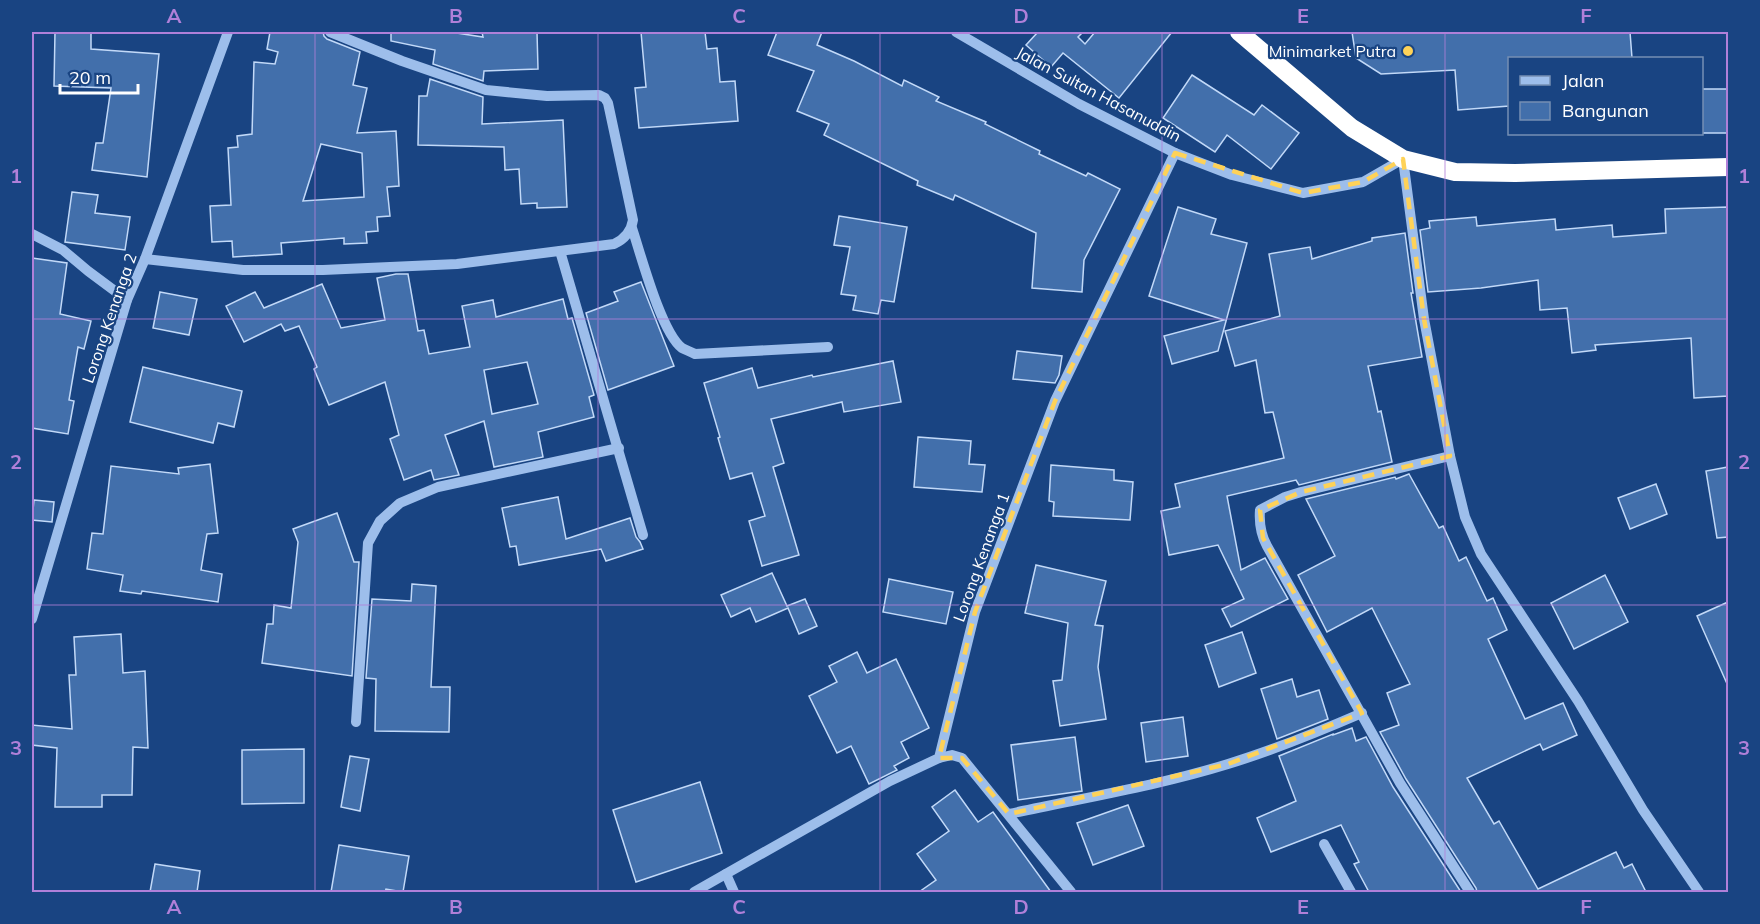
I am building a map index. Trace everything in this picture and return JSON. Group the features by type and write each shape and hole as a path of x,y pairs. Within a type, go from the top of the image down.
{"highway":[{"path":"1239,32 1352,128 1403,159 1455,172 1515,173 1728,167"}],"street":[{"name":"Lorong Kenanga 2","path":"32,619 127,300 145,259 228,32"},
{"path":"330,32 402,61 486,90 547,96 599,95 605,98 608,103 633,220 632,228 659,311 681,348 695,354 828,347"},
{"name":"Jalan Sultan Hasanuddin","path":"956,32 1079,104 1175,153 1232,175 1303,193 1363,182 1403,159"},
{"name":"Lorong Kenanga 1","path":"939,758 975,612 1055,400 1175,153"},
{"path":"1403,159 1424,319 1450,456 1465,517 1481,554 1578,701 1643,810 1699,892"},
{"path":"145,259 243,270 323,270 457,264 614,244 622,240 632,228"},
{"path":"32,234 63,250 127,300"},
{"path":"560,251 643,535"},
{"path":"356,722 369,543 380,521 400,503 438,487 619,448"},
{"path":"1450,456 1285,497 1260,510 1260,520 1263,538 1400,783 1470,892"},
{"path":"1009,814 1168,780 1228,764 1291,743 1362,713"},
{"path":"694,892 890,781 939,758 952,755 962,758 1071,892"},
{"path":"1324,844 1351,892"},
{"path":"726,874 734,892"}],"highlighted area":[{"path":"1175,153 1303,193 1363,182 1403,159 1424,319 1450,456 1301,492 1260,510 1263,538 1362,713 1228,764 1009,814 962,758 939,758 975,612 1055,401"}],"building":[{"path":"55,32 91,32 91,49 159,54 147,177 92,170 96,143 103,143 111,88 54,86"},
{"path":"270,32 323,32 327,39 360,52 353,85 367,88 357,133 396,131 399,186 387,187 390,216 377,217 378,231 366,232 367,243 344,244 344,238 281,243 282,254 233,257 232,241 212,242 210,206 231,205 228,148 238,147 237,136 252,134 254,62 275,64 278,52 267,49","holes":["321,144 362,153 364,197 303,201"]},
{"path":"391,32 450,32 483,37 482,32 537,32 538,69 484,71 483,81 433,64 435,50 391,41"},
{"path":"641,32 705,32 707,49 717,48 720,82 735,81 738,121 639,128 635,88 646,87"},
{"path":"777,32 822,32 817,45 902,86 904,80 939,97 936,101 986,122 985,124 1040,151 1039,154 1086,176 1088,173 1120,189 1084,260 1082,292 1032,288 1036,233 955,195 953,200 917,185 918,181 824,135 829,124 797,111 814,71 768,55"},
{"path":"1036,32 1083,32 1078,37 1085,44 1095,32 1172,32 1119,98 1063,53 1051,67 1026,45"},
{"path":"1352,32 1630,32 1632,57 1508,57 1508,106 1458,110 1455,70 1381,74 1356,58"},
{"path":"1192,75 1254,115 1262,105 1299,133 1271,169 1227,135 1215,152 1163,118"},
{"path":"430,79 483,97 482,124 563,120 567,207 537,208 537,203 521,204 519,169 505,170 504,147 418,145 419,96 427,96"},
{"path":"1703,89 1728,89 1728,133 1703,133"},
{"path":"72,192 98,195 95,213 130,217 125,250 65,242"},
{"path":"1178,207 1216,219 1211,234 1247,243 1218,351 1172,364 1164,336 1224,320 1149,296"},
{"path":"1728,207 1728,396 1694,398 1691,338 1595,345 1596,350 1572,353 1567,308 1540,310 1538,280 1428,292 1420,230 1430,228 1429,221 1476,217 1477,226 1555,219 1556,230 1612,225 1613,237 1666,233 1665,209"},
{"path":"839,216 907,227 894,302 881,300 878,314 853,310 856,296 841,294 850,247 834,245"},
{"path":"1405,233 1413,293 1411,293 1422,357 1368,366 1392,462 1299,485 1296,480 1227,496 1241,570 1265,558 1288,599 1231,627 1222,609 1244,599 1218,545 1169,555 1161,511 1180,507 1175,484 1284,458 1273,412 1265,413 1256,360 1235,366 1225,331 1280,316 1269,254 1310,247 1312,259 1372,241 1372,238"},
{"path":"32,258 67,263 60,314 91,321 84,349 78,347 69,400 74,401 68,434 32,428"},
{"path":"408,274 418,331 424,330 429,354 470,347 462,306 493,300 496,317 563,299 568,319 572,318 594,395 589,397 594,417 538,432 543,457 494,467 484,421 445,435 459,475 434,480 431,470 404,480 390,439 399,435 385,382 329,405 314,369 317,367 299,326 285,331 281,324 244,342 226,306 255,292 264,308 322,284 341,328 385,320 377,278","holes":["527,362 538,404 492,414 484,370"]},
{"path":"641,282 674,366 608,390 586,313 618,301 614,292"},
{"path":"160,292 197,299 189,335 153,328"},
{"path":"1017,351 1062,356 1059,375 1055,383 1013,379"},
{"path":"893,361 901,402 844,412 842,402 771,419 784,463 773,467 799,555 762,566 749,521 765,516 752,473 730,479 704,383 752,368 758,388 812,375 813,377"},
{"path":"143,367 242,391 234,427 218,423 213,443 130,422"},
{"path":"918,437 971,441 969,464 985,465 982,492 914,487"},
{"path":"210,464 218,533 207,534 201,570 222,574 218,602 142,591 141,594 120,591 123,575 87,569 92,533 103,534 111,466 179,474 178,468"},
{"path":"1051,465 1114,470 1114,480 1133,482 1130,520 1053,516 1054,502 1049,501"},
{"path":"1728,467 1728,537 1717,538 1706,471"},
{"path":"1409,474 1439,528 1443,526 1459,561 1466,557 1487,601 1493,598 1507,630 1488,639 1525,719 1563,703 1577,735 1543,750 1540,744 1467,778 1494,824 1499,821 1538,889 1616,852 1624,868 1632,864 1646,892 1477,892 1406,779 1380,732 1399,725 1387,693 1410,684 1372,608 1327,632 1298,575 1335,556 1306,499"},
{"path":"1656,484 1667,514 1630,529 1618,498"},
{"path":"558,497 566,539 630,518 636,537 643,549 606,561 601,549 519,565 516,546 510,547 502,508"},
{"path":"34,500 54,502 52,522 32,520"},
{"path":"337,513 354,562 359,562 352,676 262,663 267,624 273,624 274,605 291,608 298,542 293,529"},
{"path":"1036,565 1106,581 1095,625 1103,626 1098,667 1106,719 1060,726 1053,681 1062,680 1068,623 1025,613"},
{"path":"772,573 787,606 805,599 817,626 799,634 788,608 756,622 750,608 731,617 721,595"},
{"path":"1605,575 1628,622 1574,649 1551,603"},
{"path":"889,579 953,592 946,624 883,612"},
{"path":"412,584 436,586 431,687 450,687 449,732 375,731 376,679 366,678 372,599 411,601"},
{"path":"1728,602 1728,686 1697,616"},
{"path":"1242,632 1256,673 1219,687 1205,645"},
{"path":"121,634 123,673 145,671 148,748 133,747 132,795 102,795 102,807 55,807 57,748 32,745 32,725 72,729 69,675 76,675 74,637"},
{"path":"857,652 867,673 896,659 929,728 901,742 909,758 894,766 897,770 869,784 851,746 837,753 809,696 837,682 829,666"},
{"path":"1292,679 1297,697 1319,690 1328,719 1277,739 1261,689"},
{"path":"1183,717 1188,756 1146,762 1141,723"},
{"path":"1352,728 1356,741 1366,737 1393,787 1461,892 1369,892 1354,864 1359,862 1341,825 1271,852 1257,818 1296,801 1279,756"},
{"path":"1075,737 1082,791 1018,800 1011,745"},
{"path":"304,749 304,803 242,804 242,750"},
{"path":"350,756 369,759 360,811 341,807"},
{"path":"700,782 722,853 636,882 613,810"},
{"path":"955,790 978,822 993,812 1051,892 919,892 936,880 917,854 949,831 932,807"},
{"path":"1128,805 1144,846 1093,865 1077,823"},
{"path":"339,845 409,856 403,892 386,889 385,892 331,892"},
{"path":"155,864 200,871 197,892 150,892"}],"place":[{"name":"Minimarket Putra","path":"1408,51"}]}
